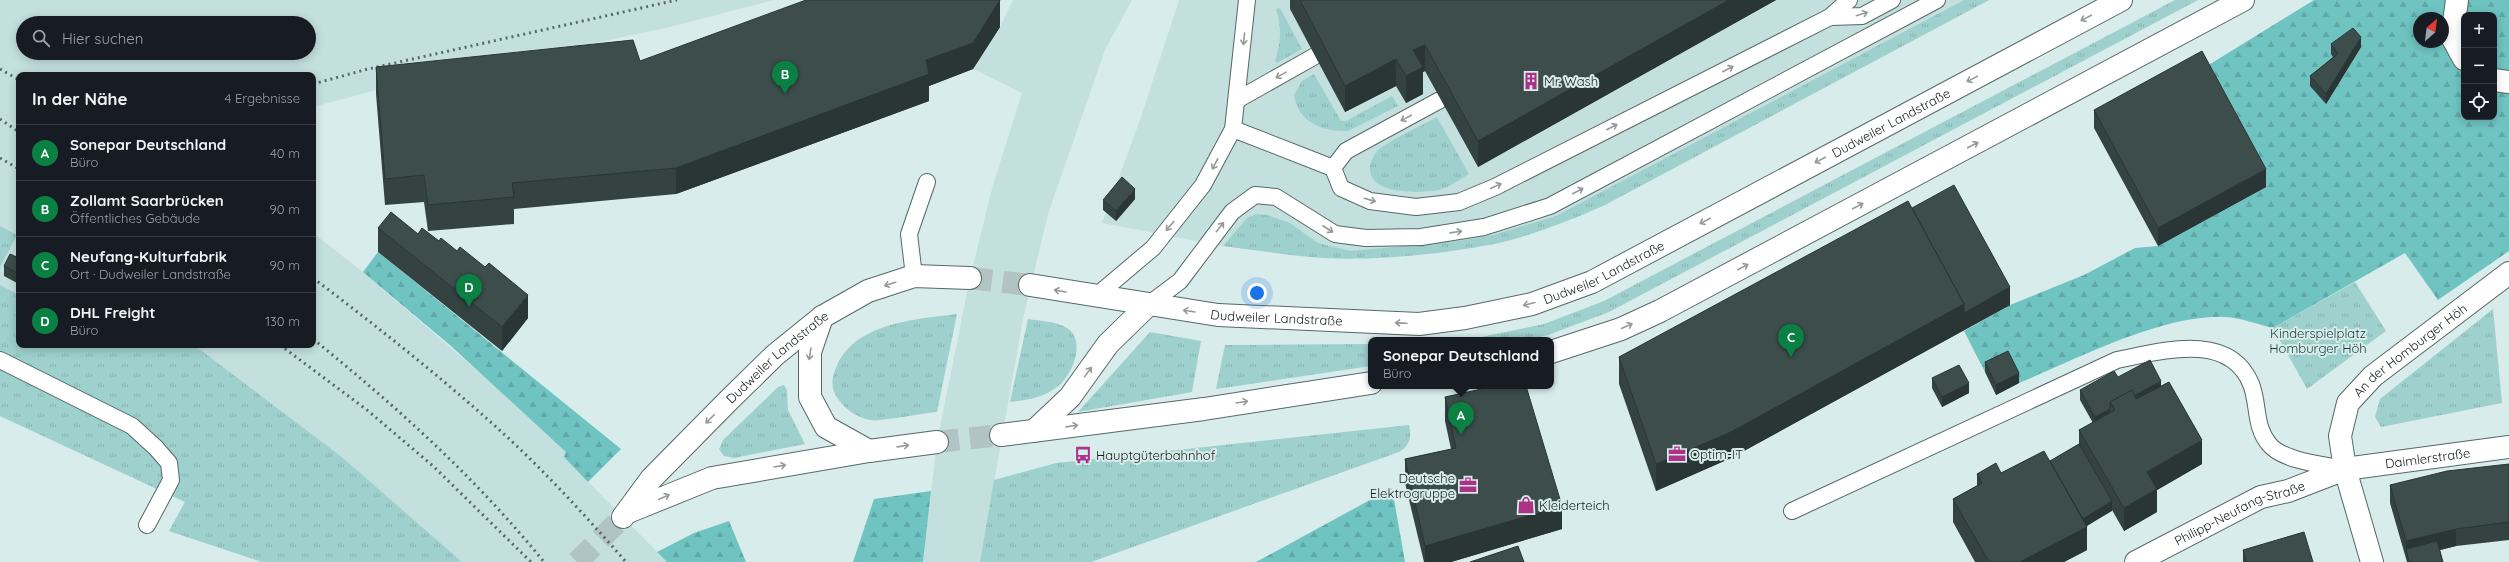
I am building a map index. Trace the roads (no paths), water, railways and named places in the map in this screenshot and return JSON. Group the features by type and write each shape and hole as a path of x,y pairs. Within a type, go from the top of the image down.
{"main road":[{"name":"Dudweiler Landstraße","path":"1030,285 1095,297 1218,315 1255,318 1419,324 1465,318 1532,304 1592,282 2121,0"},
{"path":"1554,351 1621,329 1660,311 2242,0"},
{"path":"2457,0 2455,3 2452,37 2461,54"},
{"path":"2497,80 2509,82"},
{"name":"An der Homburger Höh","path":"2372,562 2345,469 2340,436 2348,403 2373,376 2509,273"},
{"name":"Dudweiler Landstraße","path":"937,442 869,451 712,478 626,515 651,479 728,400 775,355 822,317 868,291 914,276 970,278"},
{"path":"1034,431 1070,397 1108,344 1148,304"},
{"path":"822,317 810,352 810,396 826,427 869,451"},
{"path":"1001,435 1204,409 1368,383"},
{"name":"Daimlerstraße","path":"2345,469 2509,447"},
{"name":"Philipp-Neufang-Straße","path":"2136,562 2261,497 2288,491 2345,469"}],"lane":[{"path":"1095,297 1153,248 1204,185 1233,128 1247,0"},
{"path":"1233,128 1333,168 1341,188 1370,202 1416,207 1459,202 1495,187 1830,17 1849,0"},
{"path":"1830,17 1862,16 1892,0"},
{"path":"1148,304 1180,281 1232,212 1255,194 1276,197 1335,234 1366,238 1421,237 1484,228 1550,206 1937,0"},
{"path":"1237,100 1315,56"},
{"path":"1333,168 1346,151 1440,100"},
{"path":"914,276 909,234 927,182"},
{"path":"1792,511 2117,360 2172,350 2203,349 2221,353 2239,366 2251,384 2259,427 2269,445 2286,456 2345,469"},
{"path":"0,360 132,426 156,448 169,463 171,480 147,525"}],"tunnel":[{"path":"970,278 1030,285"},
{"path":"937,442 1001,435"},
{"path":"577,562 623,517"}],"railway":[{"path":"316,83 368,69 677,0"},
{"path":"0,69 16,78"},
{"path":"0,119 16,130"},
{"path":"0,158 16,167"},
{"path":"316,280 405,350 494,425 562,492 626,562"},
{"path":"316,342 405,417 463,472 491,501 544,562"},
{"path":"284,348 367,410 433,466 531,562"}],"place":[{"name":"Mr. Wash","path":"1531,81"},
{"name":"Zollamt Saarbrücken","path":"785,94"},
{"name":"DHL Freight","path":"469,307"},
{"name":"Neufang-Kulturfabrik","path":"1791,357"},
{"name":"Sonepar Deutschland","path":"1461,435"},
{"name":"Optim-IT","path":"1677,454"},
{"name":"Hauptgüterbahnhof","path":"1083,455"},
{"name":"Deutsche Elektrogruppe","path":"1468,485"},
{"name":"Kleiderteich","path":"1526,505"}],"park label":[{"name":"Kinderspielplatz Homburger Höh","path":"2318,340"}]}
